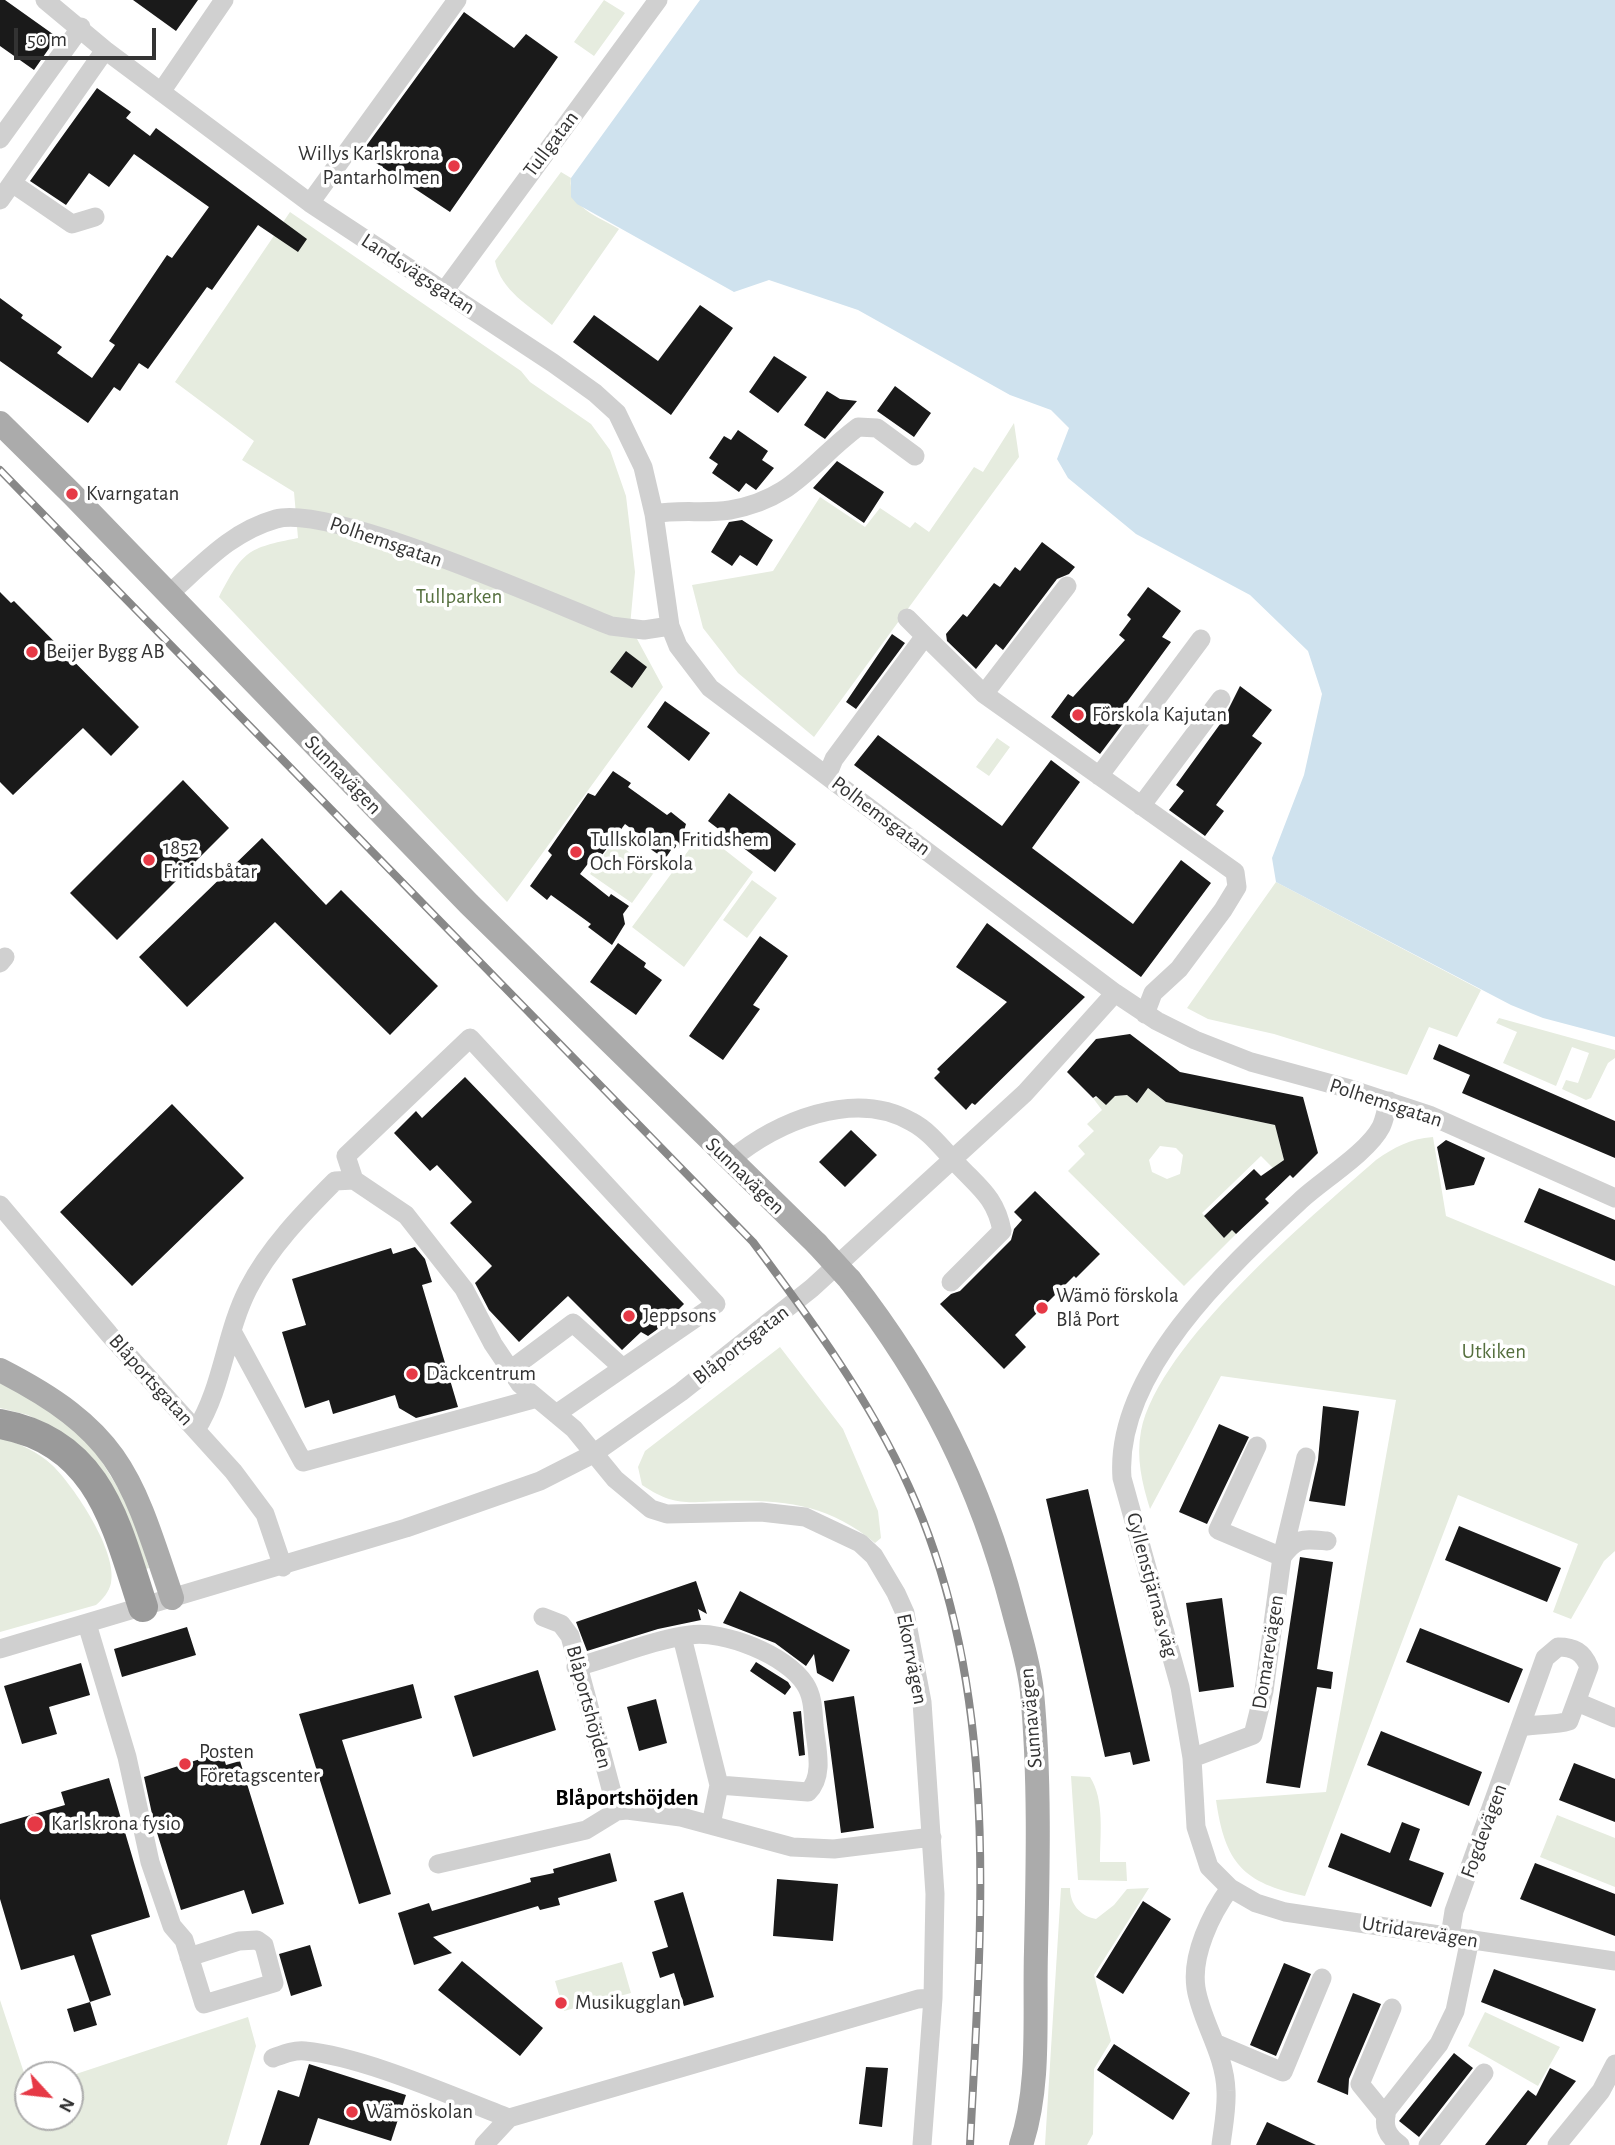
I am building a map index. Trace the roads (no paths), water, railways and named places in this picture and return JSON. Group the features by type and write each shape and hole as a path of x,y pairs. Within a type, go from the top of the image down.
{"highway":[{"path":"0,1424 23,1429 48,1440 95,1483 124,1542 143,1607"}],"main road":[{"name":"Sunnavägen","path":"0,423 469,904 729,1161 817,1244 850,1280 905,1355 965,1465 987,1517 1025,1652 1032,1691 1038,1840 1033,2069 1028,2122 1021,2145"},
{"path":"0,1370 64,1406 111,1451 141,1506 172,1598"}],"street":[{"name":"Landsvägsgatan","path":"45,0 81,27 105,50 310,203 445,290 595,393 617,413 640,456 654,514 670,626"},
{"path":"161,92 224,0"},
{"path":"310,203 457,0"},
{"name":"Tullgatan","path":"445,290 658,0"},
{"path":"0,139 81,27"},
{"path":"0,200 105,50"},
{"path":"12,183 72,224 95,217"},
{"path":"654,514 673,510 728,510 779,495 793,486 825,452 859,427 877,428 915,456"},
{"name":"Polhemsgatan","path":"168,595 215,551 239,533 279,518 309,517 398,544 611,626 644,629 670,626 678,646 710,688 1145,1014 1195,1040 1251,1062 1389,1101 1455,1126 1615,1198"},
{"path":"984,694 1067,586"},
{"path":"907,618 984,694 1235,873 1237,887 1179,968 1153,993 1145,1014"},
{"path":"827,776 834,759 925,636"},
{"path":"1099,776 1201,639"},
{"path":"1141,806 1221,698"},
{"name":"Blåportsgatan","path":"0,1649 283,1567 482,1503 540,1481 593,1454 639,1423 770,1323 953,1160 1048,1069 1115,993"},
{"path":"196,1430 212,1405 248,1290 296,1220 335,1181 354,1180 346,1156 470,1038 716,1304 556,1414"},
{"name":"Gyllenstjärnas väg","path":"1230,1888 1209,1867 1196,1828 1192,1758 1180,1687 1122,1478 1120,1452 1126,1422 1138,1391 1175,1335 1231,1269 1303,1199 1371,1139 1381,1126 1389,1101"},
{"path":"729,1161 749,1145 794,1123 836,1109 866,1107 892,1112 914,1122 998,1208 1002,1231 951,1282"},
{"name":"Ekorrvägen","path":"354,1180 406,1214 464,1289 520,1384 574,1429 615,1479 651,1509 667,1514 761,1512 805,1517 846,1535 874,1556 905,1613 922,1703 935,1894 933,1998 922,2145"},
{"name":"Blåportsgatan","path":"0,1205 233,1471 265,1514 283,1567"},
{"path":"510,1370 573,1323 623,1368"},
{"path":"233,1333 303,1462 537,1398"},
{"path":"1257,1446 1218,1530 1282,1557"},
{"path":"1282,1557 1306,1457"},
{"path":"1282,1557 1292,1543 1307,1539 1327,1541"},
{"name":"Domarevägen","path":"1192,1758 1253,1735 1264,1692 1282,1557"},
{"name":"Blåportshöjden","path":"543,1617 561,1624 567,1630 617,1811"},
{"path":"87,1624 127,1757 150,1862 172,1926 184,1940 190,1957"},
{"path":"576,1667 682,1637 713,1635 764,1652 801,1678 811,1695 818,1777 812,1788 808,1792 719,1785"},
{"path":"682,1637 719,1785 711,1825"},
{"name":"Fogdevägen","path":"1450,1936 1454,1911 1545,1658 1558,1647 1570,1647 1583,1654 1589,1667 1569,1721 1555,1726 1540,1722 1522,1727"},
{"path":"1577,1702 1615,1718"},
{"path":"438,1864 586,1830 617,1811 681,1817 792,1847 825,1849 932,1837"},
{"path":"1221,2145 1227,2090 1217,2044 1196,1989 1197,1962 1215,1909 1230,1888"},
{"name":"Utridarevägen","path":"1230,1888 1256,1903 1285,1912 1615,1961"},
{"path":"1397,2144 1388,2134 1384,2122 1386,2116 1439,2044 1450,2022 1465,1975 1470,1939"},
{"path":"1217,2044 1283,2072 1321,1978"},
{"path":"484,2145 509,2118 918,1998 933,1998"},
{"path":"1386,2116 1360,2084 1392,2008"},
{"path":"273,2058 289,2052 305,2051 365,2066 509,2118"},
{"path":"1557,2145 1601,2091 1615,2064"},
{"path":"1428,2145 1484,2073"}],"water":[{"path":"700,0 1615,0 1615,1037 1543,1018 1511,1005 1276,882 1272,858 1304,775 1322,694 1308,651 1250,595 1136,534 1068,478 1057,459 1069,428 1051,410 1010,395 858,310 769,280 734,292 577,204 571,197 571,178"}],"railway":[{"path":"0,470 753,1242 817,1330 876,1422 909,1487 939,1566 960,1646 973,1728 979,1811 980,1895 970,2145"}],"place":[{"name":"Willys Karlskrona Pantarholmen","path":"454,166"},
{"name":"Kvarngatan","path":"72,494"},
{"name":"Beijer Bygg AB","path":"32,652"},
{"name":"Förskola Kajutan","path":"1078,715"},
{"name":"Tullskolan, Fritidshem Och Förskola","path":"576,852"},
{"name":"1852 Fritidsbåtar","path":"149,860"},
{"name":"Wämö förskola Blå Port","path":"1042,1308"},
{"name":"Jeppsons","path":"629,1316"},
{"name":"Däckcentrum","path":"412,1374"},
{"name":"Posten Företagscenter","path":"185,1764"},
{"name":"Karlskrona fysio","path":"35,1824"},
{"name":"Musikugglan","path":"561,2003"},
{"name":"Wämöskolan","path":"352,2112"}],"district":[{"name":"Blåportshöjden","path":"627,1798"}],"park label":[{"name":"Tullparken","path":"459,597"},
{"name":"Utkiken","path":"1494,1352"}]}
